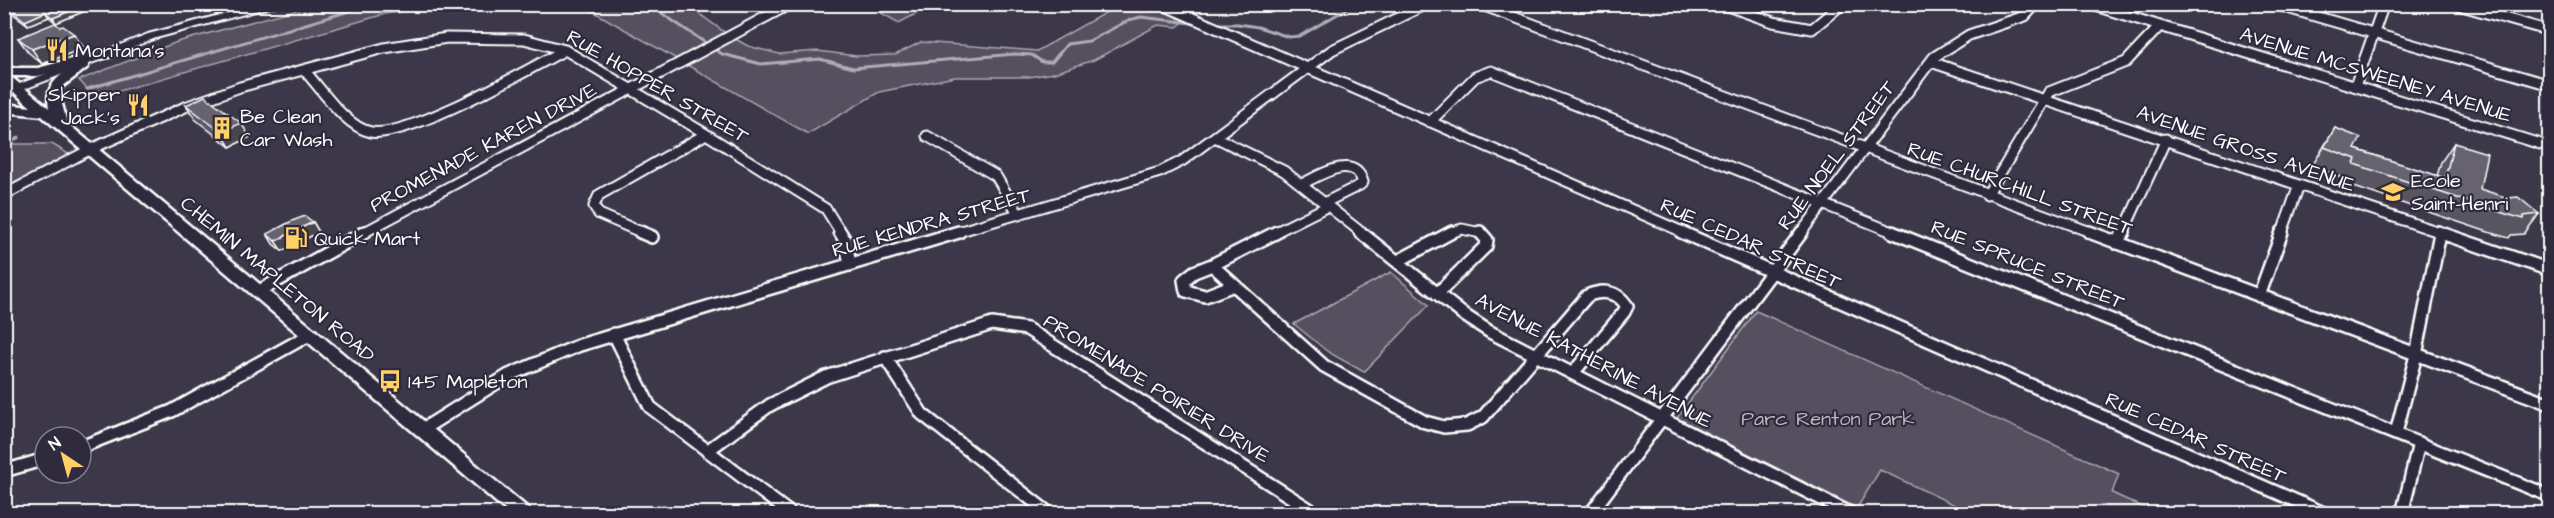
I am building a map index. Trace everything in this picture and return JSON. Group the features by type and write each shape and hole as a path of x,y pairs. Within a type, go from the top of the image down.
{"main road":[{"path":"4,72 38,72 108,53"},
{"path":"4,108 54,118 52,94 55,86 89,60"},
{"name":"CHEMIN MAPLETON ROAD","path":"4,77 523,513"}],"street":[{"path":"4,94 89,60 183,27 276,4"},
{"name":"PROMENADE KAREN DRIVE","path":"259,291 444,188 790,4"},
{"name":"RUE CEDAR STREET","path":"1161,4 1772,272 2295,507 2326,513"},
{"name":"RUE KENDRA STREET","path":"423,429 509,375 548,357 614,334 1160,172 1182,161 1332,50 1427,4"},
{"name":"RUE CHURCHILL STREET","path":"1479,4 1987,195 2118,240 2259,296 2550,404"},
{"path":"1722,4 1773,22 1812,29 1842,4"},
{"name":"RUE NOEL STREET","path":"1591,513 1931,62 1969,35 2025,16 2036,4"},
{"name":"AVENUE MCSWEENEY AVENUE","path":"2089,4 2550,147"},
{"path":"2274,4 2550,85"},
{"path":"2355,86 2384,4"},
{"path":"2455,4 2550,31"},
{"path":"1987,195 2049,93 2126,62 2160,26"},
{"name":"RUE HOPPER STREET","path":"4,195 91,149 185,107 240,87 384,48 447,38 524,39 565,50 826,209 846,242 850,264"},
{"path":"304,70 346,117 370,132 387,134 433,116 565,50"},
{"name":"AVENUE GROSS AVENUE","path":"1931,62 2166,139 2550,270"},
{"name":"RUE SPRUCE STREET","path":"1430,122 1474,77 1491,71 2550,496"},
{"path":"652,237 599,214 594,206 599,195 706,134"},
{"path":"927,136 996,176 1019,215"},
{"name":"AVENUE KATHERINE AVENUE","path":"1215,137 1284,171 1437,294 1491,332 1851,513"},
{"path":"2118,240 2166,139"},
{"path":"1234,285 1201,297 1186,291 1184,280 1363,182 1360,173 1355,169 1342,167 1302,184"},
{"path":"2259,296 2299,185"},
{"path":"1398,261 1454,231 1462,229 1479,231 1487,240 1486,246 1437,294"},
{"path":"2396,433 2416,355 2440,232"},
{"path":"1212,265 1324,366 1425,422 1444,427 1467,425 1483,417 1587,296 1594,292 1611,292 1627,306 1573,373"},
{"name":"PROMENADE POIRIER DRIVE","path":"707,451 770,405 825,377 992,324 1028,329 1317,513"},
{"path":"93,442 172,411 311,334"},
{"path":"614,334 650,407 791,513"},
{"path":"885,357 922,414 1050,513"},
{"path":"2402,513 2420,443"},
{"path":"4,471 33,463"}],"green space":[{"path":"313,5 582,5 433,7 385,14 95,98 79,80 177,42"},
{"path":"582,5 687,5 748,46 779,54 818,51 856,56 895,55 921,42 1037,51 1119,5 1161,5 1190,17 1177,27 1158,25 1094,60 1054,73 1029,77 955,77 879,92 808,134"},
{"path":"867,5 933,5 899,23"},
{"path":"5,144 52,144 70,155 5,188"},
{"path":"1391,272 1429,305 1364,372 1328,352 1294,324"},
{"name":"Parc Renton Park","path":"1756,311 2119,474 2112,493 2156,513 1972,513 1880,470 1857,508 1677,418"}],"building":[{"path":"4,4 87,4 53,18 45,12 25,21"},
{"path":"55,23 74,34 32,49 18,38"},
{"path":"205,96 241,123 221,132 186,105"},
{"path":"2335,128 2361,138 2355,149 2445,178 2454,143 2487,153 2480,189 2508,198 2518,197 2539,214 2524,216 2524,219 2354,164 2356,159 2324,147"},
{"path":"305,216 313,222 275,241 267,234 292,221"}],"waterway":[{"path":"87,89 373,4"},
{"path":"648,4 722,54 761,64 820,59 853,68 1015,54 1032,55 1042,62 1052,62 1067,44 1089,41 1129,20 1141,17 1200,24"},
{"path":"1213,24 1238,24 1258,27 1289,37 1300,36 1355,4"},
{"path":"4,147 19,137"}],"place":[{"name":"Montana's","path":"57,50"},
{"name":"Skipper Jack's","path":"138,105"},
{"name":"Be Clean Car Wash","path":"222,128"},
{"name":"Ecole Saint-Henri","path":"2393,192"},
{"name":"Quick Mart","path":"296,238"},
{"name":"145 Mapleton","path":"390,381"}]}
